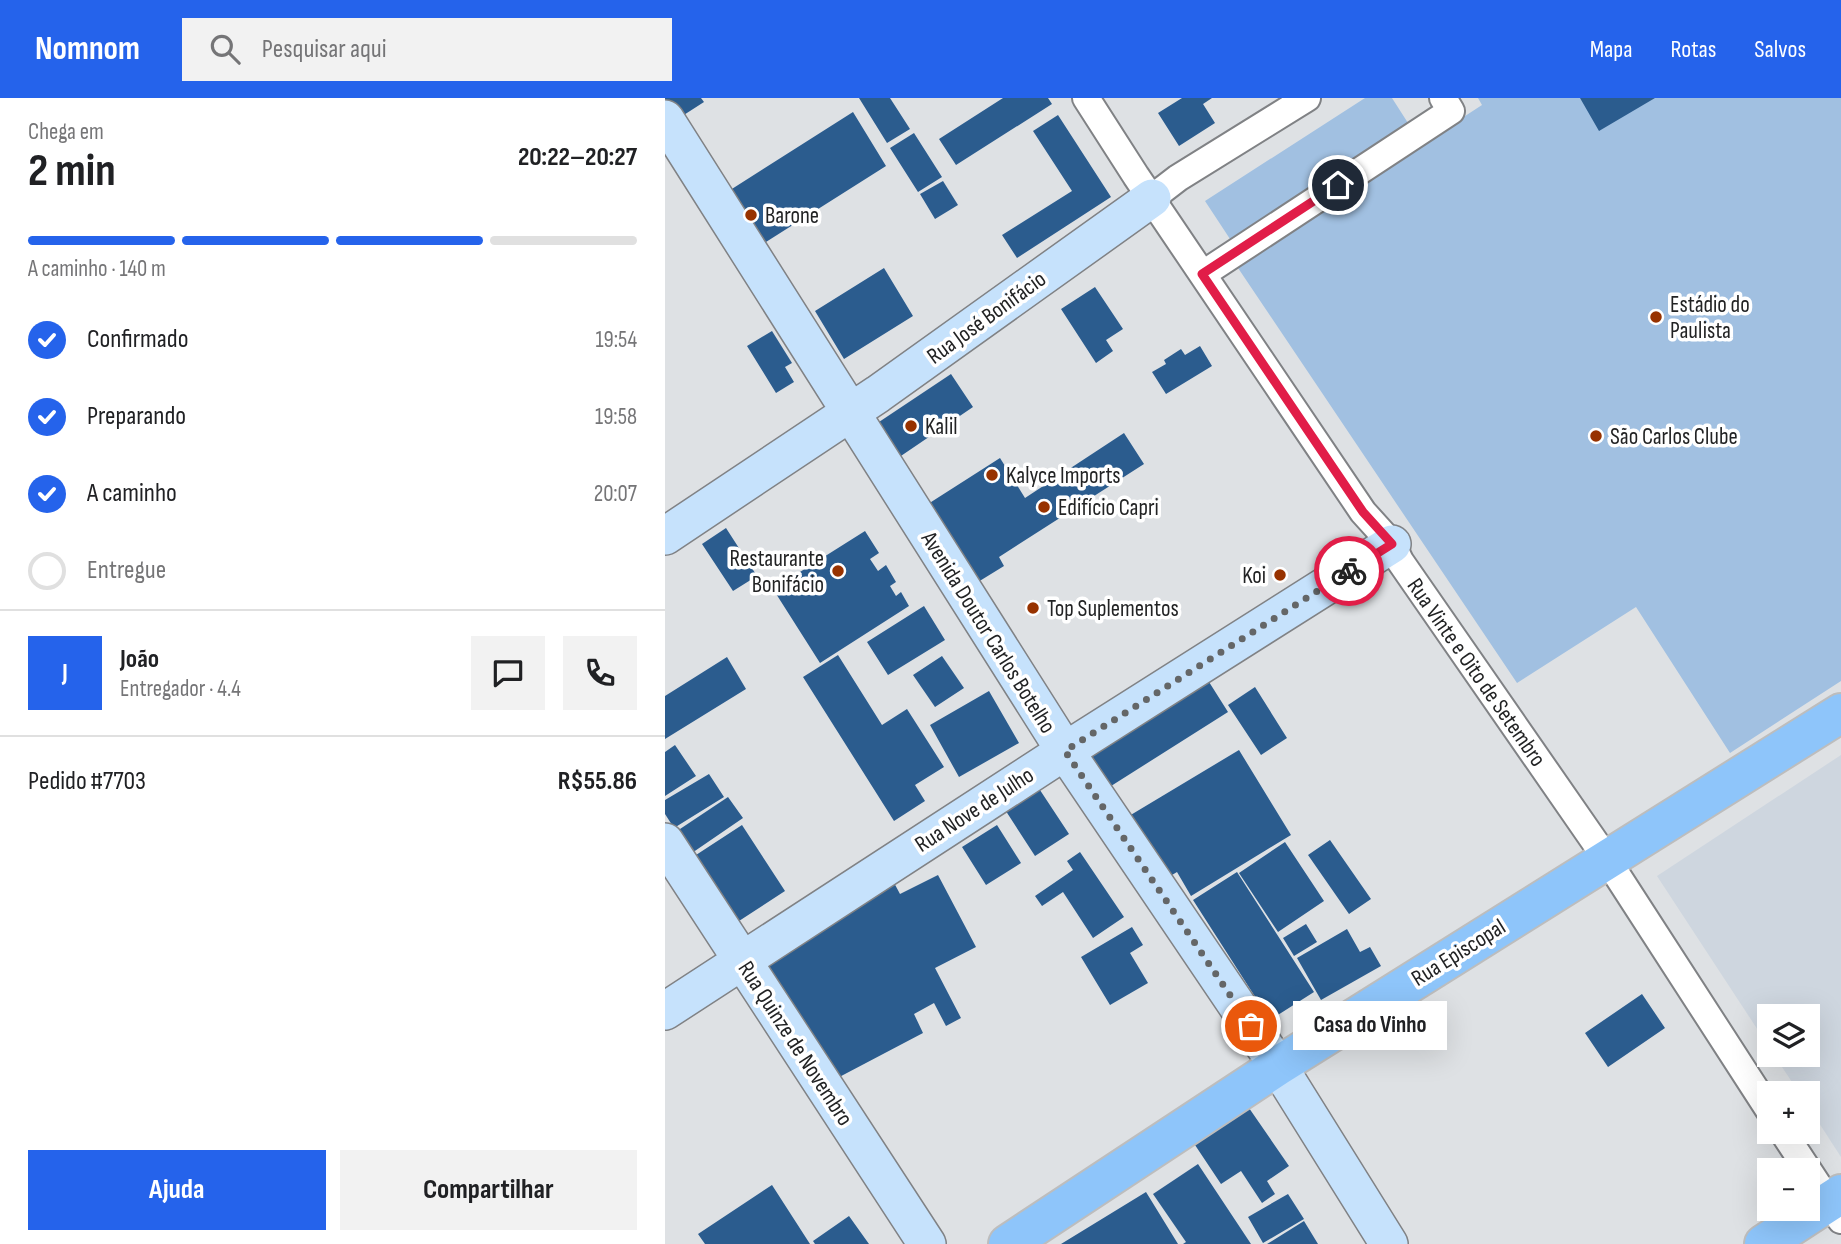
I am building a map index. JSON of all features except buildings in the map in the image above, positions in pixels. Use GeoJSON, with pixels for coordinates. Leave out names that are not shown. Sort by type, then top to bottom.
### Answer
{"type":"FeatureCollection","features":[{"type":"Feature","properties":{"kind":"main road","name":"Avenida Doutor Carlos Botelho"},"geometry":{"type":"LineString","coordinates":[[665,119],[1065,751],[1278,1066],[1389,1244]]}},
{"type":"Feature","properties":{"kind":"main road","name":"Rua José Bonifácio"},"geometry":{"type":"LineString","coordinates":[[665,536],[849,413],[1152,198]]}},
{"type":"Feature","properties":{"kind":"main road","name":"Rua Nove de Julho"},"geometry":{"type":"LineString","coordinates":[[665,1011],[1065,751],[1392,544]]}},
{"type":"Feature","properties":{"kind":"main road","name":"Rua Episcopal"},"geometry":{"type":"LineString","coordinates":[[1009,1244],[1278,1066],[1841,713]]}},
{"type":"Feature","properties":{"kind":"main road","name":"Rua Quinze de Novembro"},"geometry":{"type":"LineString","coordinates":[[665,842],[927,1244]]}},
{"type":"Feature","properties":{"kind":"main road"},"geometry":{"type":"LineString","coordinates":[[1765,1244],[1837,1206]]}},
{"type":"Feature","properties":{"kind":"street","name":"Rua Vinte e Oito de Setembro"},"geometry":{"type":"LineString","coordinates":[[1086,98],[1363,512],[1392,544],[1399,561],[1606,859],[1757,1092]]}},
{"type":"Feature","properties":{"kind":"street","name":"Rua José Bonifácio"},"geometry":{"type":"LineString","coordinates":[[1152,198],[1178,178],[1307,98]]}},
{"type":"Feature","properties":{"kind":"street"},"geometry":{"type":"LineString","coordinates":[[1202,274],[1451,111],[1443,98]]}},
{"type":"Feature","properties":{"kind":"street"},"geometry":{"type":"LineString","coordinates":[[1792,1144],[1837,1206]]}},
{"type":"Feature","properties":{"kind":"shaded area"},"geometry":{"type":"Polygon","coordinates":[[[1365,98],[1392,98],[1408,123],[1230,239],[1205,201],[1365,98]]]}},
{"type":"Feature","properties":{"kind":"shaded area","name":"São Carlos Clube"},"geometry":{"type":"Polygon","coordinates":[[[1478,98],[1841,98],[1841,681],[1730,753],[1636,607],[1517,683],[1236,265],[1482,105],[1478,98]]]}},
{"type":"Feature","properties":{"kind":"shaded area"},"geometry":{"type":"Polygon","coordinates":[[[1841,755],[1841,1157],[1820,1125],[1820,1081],[1791,1081],[1782,1067],[1820,1067],[1820,1004],[1757,1004],[1757,1029],[1657,876],[1841,755]]]}},
{"type":"Feature","properties":{"kind":"way so far"},"geometry":{"type":"LineString","coordinates":[[1251,1026],[1065,751],[1349,571]]}},
{"type":"Feature","properties":{"kind":"place","name":"Barone"},"geometry":{"type":"Point","coordinates":[751,215]}},
{"type":"Feature","properties":{"kind":"place","name":"Estádio do Paulista"},"geometry":{"type":"Point","coordinates":[1656,317]}},
{"type":"Feature","properties":{"kind":"place","name":"Kalil"},"geometry":{"type":"Point","coordinates":[911,426]}},
{"type":"Feature","properties":{"kind":"place","name":"São Carlos Clube"},"geometry":{"type":"Point","coordinates":[1596,436]}},
{"type":"Feature","properties":{"kind":"place","name":"Kalyce Imports"},"geometry":{"type":"Point","coordinates":[992,475]}},
{"type":"Feature","properties":{"kind":"place","name":"Edifício Capri"},"geometry":{"type":"Point","coordinates":[1044,507]}},
{"type":"Feature","properties":{"kind":"place","name":"Restaurante Bonifácio"},"geometry":{"type":"Point","coordinates":[838,571]}},
{"type":"Feature","properties":{"kind":"place","name":"Koi"},"geometry":{"type":"Point","coordinates":[1280,575]}},
{"type":"Feature","properties":{"kind":"place","name":"Top Suplementos"},"geometry":{"type":"Point","coordinates":[1033,608]}},
{"type":"Feature","properties":{"kind":"place","name":"Casa do Vinho"},"geometry":{"type":"Point","coordinates":[1251,1026]}},
{"type":"Feature","properties":{"kind":"route"},"geometry":{"type":"LineString","coordinates":[[1338,185],[1202,274],[1363,512],[1392,544],[1349,571]]}}]}
